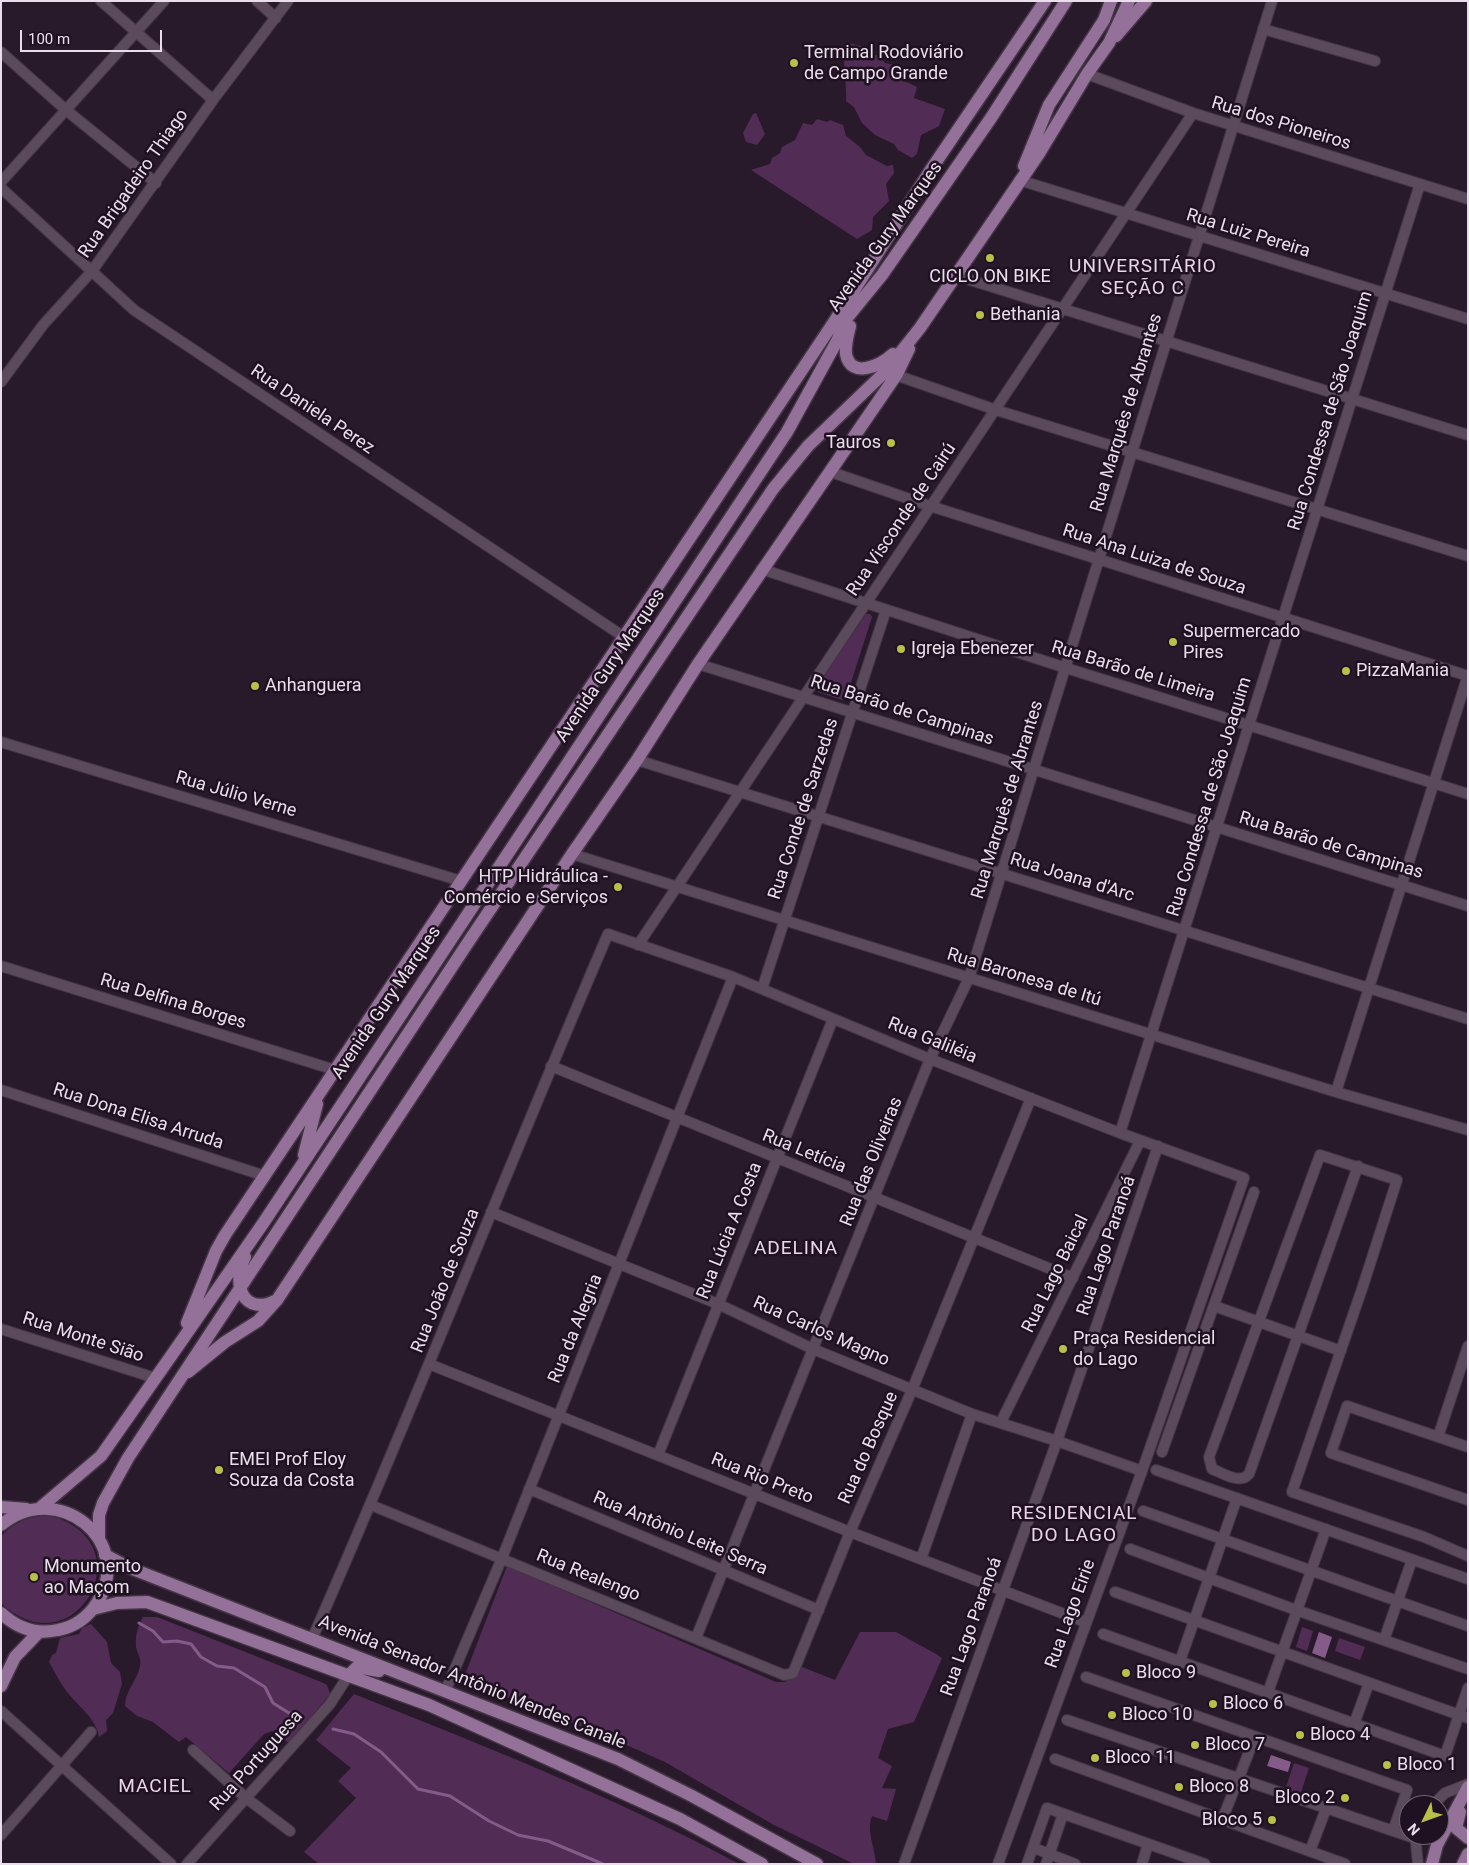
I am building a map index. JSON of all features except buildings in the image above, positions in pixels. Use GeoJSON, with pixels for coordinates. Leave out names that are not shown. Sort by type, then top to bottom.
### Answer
{"type":"FeatureCollection","features":[{"type":"Feature","properties":{"kind":"main road","name":"Avenida Gury Marques"},"geometry":{"type":"LineString","coordinates":[[178,1346],[216,1251],[832,325],[932,168],[1045,1]]}},
{"type":"Feature","properties":{"kind":"main road","name":"Avenida Gury Marques"},"geometry":{"type":"LineString","coordinates":[[41,1507],[101,1456],[264,1222],[787,432],[837,341],[847,318],[882,275],[991,118],[1066,1]]}},
{"type":"Feature","properties":{"kind":"main road"},"geometry":{"type":"LineString","coordinates":[[1019,180],[1048,105],[1104,20],[1111,1]]}},
{"type":"Feature","properties":{"kind":"main road","name":"Avenida Gury Marques"},"geometry":{"type":"LineString","coordinates":[[1109,43],[1129,1]]}},
{"type":"Feature","properties":{"kind":"main road","name":"Avenida Gury Marques"},"geometry":{"type":"LineString","coordinates":[[179,1380],[225,1342],[258,1321],[278,1300],[572,854],[637,760],[761,569],[831,472],[891,373],[954,275],[1040,152],[1087,74],[1109,43],[1146,1]]}},
{"type":"Feature","properties":{"kind":"main road"},"geometry":{"type":"LineString","coordinates":[[882,275],[894,229]]}},
{"type":"Feature","properties":{"kind":"main road"},"geometry":{"type":"LineString","coordinates":[[858,303],[846,344],[847,355],[851,364],[866,370],[887,360],[920,328]]}},
{"type":"Feature","properties":{"kind":"main road"},"geometry":{"type":"LineString","coordinates":[[832,325],[847,318]]}},
{"type":"Feature","properties":{"kind":"main road","name":"Avenida Gury Marques"},"geometry":{"type":"LineString","coordinates":[[99,1539],[99,1514],[106,1497],[128,1458],[471,938],[773,489],[808,446],[891,373]]}},
{"type":"Feature","properties":{"kind":"main road"},"geometry":{"type":"LineString","coordinates":[[302,1163],[319,1094]]}},
{"type":"Feature","properties":{"kind":"main road"},"geometry":{"type":"LineString","coordinates":[[264,1222],[239,1270],[239,1289],[245,1298],[258,1304],[264,1305],[278,1300]]}},
{"type":"Feature","properties":{"kind":"main road"},"geometry":{"type":"LineString","coordinates":[[1,1507],[28,1509],[41,1507],[59,1509],[75,1515],[89,1525],[99,1539],[106,1555],[106,1584],[93,1609],[75,1625],[63,1629],[39,1632],[24,1628],[1,1613]]}},
{"type":"Feature","properties":{"kind":"main road"},"geometry":{"type":"LineString","coordinates":[[1,1525],[18,1513],[28,1509]]}},
{"type":"Feature","properties":{"kind":"main road","name":"Avenida Senador Antônio Mendes Canale"},"geometry":{"type":"LineString","coordinates":[[106,1555],[130,1568],[618,1759],[692,1796],[817,1864]]}},
{"type":"Feature","properties":{"kind":"main road","name":"Avenida Senador Antônio Mendes Canale"},"geometry":{"type":"LineString","coordinates":[[93,1609],[117,1603],[147,1602],[429,1704],[680,1818],[762,1864]]}},
{"type":"Feature","properties":{"kind":"main road"},"geometry":{"type":"LineString","coordinates":[[1,1686],[15,1657],[39,1632]]}},
{"type":"Feature","properties":{"kind":"main road"},"geometry":{"type":"LineString","coordinates":[[348,1676],[357,1668],[396,1673]]}},
{"type":"Feature","properties":{"kind":"main road"},"geometry":{"type":"LineString","coordinates":[[429,1704],[438,1704],[445,1692]]}},
{"type":"Feature","properties":{"kind":"main road"},"geometry":{"type":"LineString","coordinates":[[1432,1864],[1437,1845],[1468,1786]]}},
{"type":"Feature","properties":{"kind":"main road"},"geometry":{"type":"LineString","coordinates":[[1468,1794],[1457,1820],[1456,1828],[1468,1838]]}},
{"type":"Feature","properties":{"kind":"main road"},"geometry":{"type":"LineString","coordinates":[[1463,1864],[1468,1854]]}},
{"type":"Feature","properties":{"kind":"street"},"geometry":{"type":"LineString","coordinates":[[101,1],[213,100]]}},
{"type":"Feature","properties":{"kind":"street"},"geometry":{"type":"LineString","coordinates":[[1,182],[164,1]]}},
{"type":"Feature","properties":{"kind":"street"},"geometry":{"type":"LineString","coordinates":[[257,1],[276,18]]}},
{"type":"Feature","properties":{"kind":"street","name":"Rua Brigadeiro Thiago"},"geometry":{"type":"LineString","coordinates":[[1,382],[43,325],[92,271],[213,100],[288,1]]}},
{"type":"Feature","properties":{"kind":"street","name":"Rua Marquês de Abrantes"},"geometry":{"type":"LineString","coordinates":[[930,1059],[969,978],[1272,1]]}},
{"type":"Feature","properties":{"kind":"street"},"geometry":{"type":"LineString","coordinates":[[1263,29],[1375,61]]}},
{"type":"Feature","properties":{"kind":"street"},"geometry":{"type":"LineString","coordinates":[[1,52],[66,110],[156,183]]}},
{"type":"Feature","properties":{"kind":"street","name":"Rua dos Pioneiros"},"geometry":{"type":"LineString","coordinates":[[1087,74],[1233,126],[1468,199]]}},
{"type":"Feature","properties":{"kind":"street","name":"Rua Visconde de Cairú"},"geometry":{"type":"LineString","coordinates":[[638,945],[1194,113]]}},
{"type":"Feature","properties":{"kind":"street","name":"Rua Luiz Pereira"},"geometry":{"type":"LineString","coordinates":[[1019,180],[1468,319]]}},
{"type":"Feature","properties":{"kind":"street","name":"Rua Condessa de São Joaquim"},"geometry":{"type":"LineString","coordinates":[[1120,1134],[1420,184]]}},
{"type":"Feature","properties":{"kind":"street","name":"Rua Daniela Perez"},"geometry":{"type":"LineString","coordinates":[[1,188],[134,310],[624,637]]}},
{"type":"Feature","properties":{"kind":"street"},"geometry":{"type":"LineString","coordinates":[[954,275],[1468,435]]}},
{"type":"Feature","properties":{"kind":"street"},"geometry":{"type":"LineString","coordinates":[[866,370],[891,373],[996,410],[1468,556]]}},
{"type":"Feature","properties":{"kind":"street","name":"Rua Ana Luiza de Souza"},"geometry":{"type":"LineString","coordinates":[[831,472],[930,506],[1468,675]]}},
{"type":"Feature","properties":{"kind":"street","name":"Rua Barão de Limeira"},"geometry":{"type":"LineString","coordinates":[[761,569],[1066,668],[1468,794]]}},
{"type":"Feature","properties":{"kind":"street","name":"Rua Conde de Sarzedas"},"geometry":{"type":"LineString","coordinates":[[762,989],[886,610]]}},
{"type":"Feature","properties":{"kind":"street","name":"Rua Barão de Campinas"},"geometry":{"type":"LineString","coordinates":[[698,664],[1468,906]]}},
{"type":"Feature","properties":{"kind":"street"},"geometry":{"type":"LineString","coordinates":[[1336,1092],[1370,988],[1432,783],[1468,675]]}},
{"type":"Feature","properties":{"kind":"street","name":"Rua Júlio Verne"},"geometry":{"type":"LineString","coordinates":[[1,742],[461,881]]}},
{"type":"Feature","properties":{"kind":"street","name":"Rua Joana d'Arc"},"geometry":{"type":"LineString","coordinates":[[637,760],[1468,1019]]}},
{"type":"Feature","properties":{"kind":"street","name":"Rua Baronesa de Itú"},"geometry":{"type":"LineString","coordinates":[[572,854],[1336,1092],[1468,1130]]}},
{"type":"Feature","properties":{"kind":"street","name":"Rua Galiléia"},"geometry":{"type":"LineString","coordinates":[[608,934],[733,977],[930,1059],[1120,1134],[1244,1178]]}},
{"type":"Feature","properties":{"kind":"street","name":"Rua João de Souza"},"geometry":{"type":"LineString","coordinates":[[312,1639],[371,1505],[551,1066],[608,934]]}},
{"type":"Feature","properties":{"kind":"street","name":"Rua Delfina Borges"},"geometry":{"type":"LineString","coordinates":[[1,966],[335,1070]]}},
{"type":"Feature","properties":{"kind":"street","name":"Rua da Alegria"},"geometry":{"type":"LineString","coordinates":[[445,1692],[502,1558],[733,977]]}},
{"type":"Feature","properties":{"kind":"street","name":"Rua Lúcia A Costa"},"geometry":{"type":"LineString","coordinates":[[658,1455],[833,1018]]}},
{"type":"Feature","properties":{"kind":"street","name":"Rua das Oliveiras"},"geometry":{"type":"LineString","coordinates":[[696,1638],[930,1059]]}},
{"type":"Feature","properties":{"kind":"street","name":"Rua Letícia"},"geometry":{"type":"LineString","coordinates":[[551,1066],[1072,1278]]}},
{"type":"Feature","properties":{"kind":"street","name":"Rua Dona Elisa Arruda"},"geometry":{"type":"LineString","coordinates":[[1,1090],[265,1176]]}},
{"type":"Feature","properties":{"kind":"street","name":"Rua do Bosque"},"geometry":{"type":"LineString","coordinates":[[793,1673],[850,1532],[912,1390],[1030,1098]]}},
{"type":"Feature","properties":{"kind":"street","name":"Rua Lago Baical"},"geometry":{"type":"LineString","coordinates":[[1001,1422],[1140,1141]]}},
{"type":"Feature","properties":{"kind":"street","name":"Rua Lago Paranoá"},"geometry":{"type":"LineString","coordinates":[[904,1864],[1057,1440],[1158,1146]]}},
{"type":"Feature","properties":{"kind":"street"},"geometry":{"type":"LineString","coordinates":[[1358,1166],[1250,1474],[1246,1478],[1238,1479],[1212,1469],[1209,1457],[1320,1155],[1358,1166],[1397,1180],[1341,1352],[1292,1492],[1424,1537],[1468,1556]]}},
{"type":"Feature","properties":{"kind":"street","name":"Rua Lago Eirie"},"geometry":{"type":"LineString","coordinates":[[998,1864],[1085,1622],[1142,1471],[1244,1178]]}},
{"type":"Feature","properties":{"kind":"street"},"geometry":{"type":"LineString","coordinates":[[1162,1452],[1254,1192]]}},
{"type":"Feature","properties":{"kind":"street","name":"Rua Carlos Magno"},"geometry":{"type":"LineString","coordinates":[[492,1212],[718,1304],[813,1350],[972,1414],[1057,1440],[1142,1471]]}},
{"type":"Feature","properties":{"kind":"street"},"geometry":{"type":"LineString","coordinates":[[1214,1306],[1341,1352]]}},
{"type":"Feature","properties":{"kind":"street","name":"Rua Monte Sião"},"geometry":{"type":"LineString","coordinates":[[1,1329],[154,1378]]}},
{"type":"Feature","properties":{"kind":"street"},"geometry":{"type":"LineString","coordinates":[[1438,1437],[1468,1346]]}},
{"type":"Feature","properties":{"kind":"street","name":"Rua Rio Preto"},"geometry":{"type":"LineString","coordinates":[[429,1364],[850,1532],[1085,1622]]}},
{"type":"Feature","properties":{"kind":"street"},"geometry":{"type":"LineString","coordinates":[[1468,1447],[1347,1406],[1331,1453],[1468,1500]]}},
{"type":"Feature","properties":{"kind":"street"},"geometry":{"type":"LineString","coordinates":[[922,1559],[972,1414]]}},
{"type":"Feature","properties":{"kind":"street"},"geometry":{"type":"LineString","coordinates":[[1156,1470],[1468,1579]]}},
{"type":"Feature","properties":{"kind":"street","name":"Rua Antônio Leite Serra"},"geometry":{"type":"LineString","coordinates":[[529,1489],[819,1610]]}},
{"type":"Feature","properties":{"kind":"street"},"geometry":{"type":"LineString","coordinates":[[1180,1661],[1237,1498]]}},
{"type":"Feature","properties":{"kind":"street","name":"Rua Realengo"},"geometry":{"type":"LineString","coordinates":[[371,1505],[784,1675],[793,1673]]}},
{"type":"Feature","properties":{"kind":"street"},"geometry":{"type":"LineString","coordinates":[[1143,1511],[1468,1626]]}},
{"type":"Feature","properties":{"kind":"street"},"geometry":{"type":"LineString","coordinates":[[1268,1692],[1326,1529]]}},
{"type":"Feature","properties":{"kind":"street"},"geometry":{"type":"LineString","coordinates":[[1130,1549],[1296,1610],[1468,1669]]}},
{"type":"Feature","properties":{"kind":"street"},"geometry":{"type":"LineString","coordinates":[[1384,1640],[1412,1560]]}},
{"type":"Feature","properties":{"kind":"street"},"geometry":{"type":"LineString","coordinates":[[1115,1592],[1461,1717],[1468,1724]]}},
{"type":"Feature","properties":{"kind":"street"},"geometry":{"type":"LineString","coordinates":[[1103,1634],[1445,1756],[1461,1717],[1468,1688]]}},
{"type":"Feature","properties":{"kind":"street","name":"Rua Portuguesa"},"geometry":{"type":"LineString","coordinates":[[187,1864],[330,1704],[348,1676]]}},
{"type":"Feature","properties":{"kind":"street"},"geometry":{"type":"LineString","coordinates":[[1086,1677],[1407,1790],[1393,1831]]}},
{"type":"Feature","properties":{"kind":"street"},"geometry":{"type":"LineString","coordinates":[[1354,1724],[1369,1683]]}},
{"type":"Feature","properties":{"kind":"street"},"geometry":{"type":"LineString","coordinates":[[1,1711],[171,1864]]}},
{"type":"Feature","properties":{"kind":"street"},"geometry":{"type":"LineString","coordinates":[[1067,1720],[1399,1833]]}},
{"type":"Feature","properties":{"kind":"street"},"geometry":{"type":"LineString","coordinates":[[1,1835],[91,1732]]}},
{"type":"Feature","properties":{"kind":"street"},"geometry":{"type":"LineString","coordinates":[[1222,1820],[1254,1737]]}},
{"type":"Feature","properties":{"kind":"street"},"geometry":{"type":"LineString","coordinates":[[193,1750],[246,1798],[290,1831]]}},
{"type":"Feature","properties":{"kind":"street"},"geometry":{"type":"LineString","coordinates":[[1055,1759],[1345,1864]]}},
{"type":"Feature","properties":{"kind":"street"},"geometry":{"type":"LineString","coordinates":[[1443,1795],[1468,1786]]}},
{"type":"Feature","properties":{"kind":"street"},"geometry":{"type":"LineString","coordinates":[[1027,1864],[1047,1808],[1205,1864]]}},
{"type":"Feature","properties":{"kind":"street"},"geometry":{"type":"LineString","coordinates":[[1310,1851],[1326,1809]]}},
{"type":"Feature","properties":{"kind":"street"},"geometry":{"type":"LineString","coordinates":[[1047,1859],[1063,1814]]}},
{"type":"Feature","properties":{"kind":"street"},"geometry":{"type":"LineString","coordinates":[[1142,1864],[1148,1844]]}},
{"type":"Feature","properties":{"kind":"street"},"geometry":{"type":"LineString","coordinates":[[1416,1845],[1418,1864]]}},
{"type":"Feature","properties":{"kind":"street"},"geometry":{"type":"LineString","coordinates":[[1034,1848],[1047,1859],[1075,1864]]}},
{"type":"Feature","properties":{"kind":"shaded area"},"geometry":{"type":"Polygon","coordinates":[[[849,43],[865,47],[870,53],[879,56],[885,63],[894,65],[898,71],[898,78],[917,87],[914,98],[945,109],[939,126],[921,135],[917,154],[912,158],[898,150],[894,144],[875,135],[862,123],[854,107],[846,101],[844,64],[849,43]]]}},
{"type":"Feature","properties":{"kind":"shaded area"},"geometry":{"type":"Polygon","coordinates":[[[756,113],[765,134],[757,145],[746,142],[743,133],[753,114],[756,113]]]}},
{"type":"Feature","properties":{"kind":"shaded area"},"geometry":{"type":"Polygon","coordinates":[[[817,119],[827,122],[830,120],[843,125],[846,136],[860,147],[866,155],[887,166],[893,165],[894,173],[886,184],[889,201],[873,217],[872,230],[857,239],[751,170],[770,164],[772,158],[780,153],[782,147],[795,140],[803,123],[812,125],[817,119]]]}},
{"type":"Feature","properties":{"kind":"shaded area"},"geometry":{"type":"Polygon","coordinates":[[[866,614],[870,614],[872,617],[846,698],[842,700],[818,692],[816,688],[866,614]]]}},
{"type":"Feature","properties":{"kind":"shaded area"},"geometry":{"type":"Polygon","coordinates":[[[47,1515],[77,1529],[93,1549],[97,1572],[90,1594],[75,1612],[54,1622],[29,1620],[1,1603],[1,1536],[11,1527],[22,1521],[47,1515]]]}},
{"type":"Feature","properties":{"kind":"shaded area"},"geometry":{"type":"Polygon","coordinates":[[[507,1566],[776,1682],[785,1682],[802,1667],[835,1680],[860,1632],[896,1632],[942,1658],[914,1722],[888,1729],[878,1758],[892,1766],[882,1788],[896,1789],[887,1821],[872,1816],[870,1821],[870,1833],[876,1864],[854,1864],[774,1825],[665,1762],[606,1736],[463,1680],[507,1566]]]}},
{"type":"Feature","properties":{"kind":"shaded area"},"geometry":{"type":"Polygon","coordinates":[[[143,1617],[157,1617],[321,1682],[327,1685],[330,1694],[289,1743],[272,1731],[264,1734],[229,1773],[186,1737],[179,1742],[153,1722],[137,1716],[125,1706],[127,1696],[140,1666],[136,1639],[138,1627],[143,1617]]]}},
{"type":"Feature","properties":{"kind":"shaded area"},"geometry":{"type":"Polygon","coordinates":[[[91,1624],[107,1642],[111,1663],[120,1672],[122,1684],[113,1713],[106,1720],[107,1731],[99,1737],[90,1718],[67,1692],[49,1662],[52,1655],[56,1653],[60,1638],[79,1634],[82,1628],[91,1624]]]}},
{"type":"Feature","properties":{"kind":"shaded area"},"geometry":{"type":"Polygon","coordinates":[[[1302,1627],[1313,1631],[1307,1651],[1296,1647],[1302,1627]]]}},
{"type":"Feature","properties":{"kind":"shaded area"},"geometry":{"type":"Polygon","coordinates":[[[1319,1632],[1332,1637],[1325,1658],[1312,1653],[1319,1632]]]}},
{"type":"Feature","properties":{"kind":"shaded area"},"geometry":{"type":"Polygon","coordinates":[[[1339,1638],[1365,1647],[1360,1660],[1335,1651],[1339,1638]]]}},
{"type":"Feature","properties":{"kind":"shaded area"},"geometry":{"type":"Polygon","coordinates":[[[354,1694],[597,1794],[739,1864],[319,1864],[304,1852],[356,1798],[338,1781],[351,1768],[316,1740],[354,1694]]]}},
{"type":"Feature","properties":{"kind":"shaded area"},"geometry":{"type":"Polygon","coordinates":[[[1271,1755],[1291,1762],[1288,1772],[1267,1766],[1271,1755]]]}},
{"type":"Feature","properties":{"kind":"shaded area"},"geometry":{"type":"Polygon","coordinates":[[[1294,1763],[1309,1768],[1300,1795],[1285,1790],[1294,1763]]]}},
{"type":"Feature","properties":{"kind":"waterway"},"geometry":{"type":"LineString","coordinates":[[139,1623],[153,1631],[163,1642],[177,1641],[191,1644],[201,1657],[217,1666],[234,1668],[265,1687],[273,1703],[289,1713],[298,1713]]}},
{"type":"Feature","properties":{"kind":"waterway"},"geometry":{"type":"LineString","coordinates":[[333,1729],[354,1734],[381,1752],[418,1789],[450,1796],[489,1821],[518,1835],[548,1841],[603,1864]]}},
{"type":"Feature","properties":{"kind":"place","name":"Terminal Rodoviário de Campo Grande"},"geometry":{"type":"Point","coordinates":[794,63]}},
{"type":"Feature","properties":{"kind":"place","name":"CICLO ON BIKE"},"geometry":{"type":"Point","coordinates":[990,258]}},
{"type":"Feature","properties":{"kind":"place","name":"Bethania"},"geometry":{"type":"Point","coordinates":[980,315]}},
{"type":"Feature","properties":{"kind":"place","name":"Tauros"},"geometry":{"type":"Point","coordinates":[891,443]}},
{"type":"Feature","properties":{"kind":"place","name":"Supermercado Pires"},"geometry":{"type":"Point","coordinates":[1173,642]}},
{"type":"Feature","properties":{"kind":"place","name":"Igreja Ebenezer"},"geometry":{"type":"Point","coordinates":[901,649]}},
{"type":"Feature","properties":{"kind":"place","name":"PizzaMania"},"geometry":{"type":"Point","coordinates":[1346,671]}},
{"type":"Feature","properties":{"kind":"place","name":"Anhanguera"},"geometry":{"type":"Point","coordinates":[255,686]}},
{"type":"Feature","properties":{"kind":"place","name":"HTP Hidráulica - Comércio e Serviços"},"geometry":{"type":"Point","coordinates":[618,887]}},
{"type":"Feature","properties":{"kind":"place","name":"Praça Residencial do Lago"},"geometry":{"type":"Point","coordinates":[1063,1349]}},
{"type":"Feature","properties":{"kind":"place","name":"EMEI Prof Eloy Souza da Costa"},"geometry":{"type":"Point","coordinates":[219,1470]}},
{"type":"Feature","properties":{"kind":"place","name":"Monumento ao Maçom"},"geometry":{"type":"Point","coordinates":[34,1577]}},
{"type":"Feature","properties":{"kind":"place","name":"Bloco 9"},"geometry":{"type":"Point","coordinates":[1126,1673]}},
{"type":"Feature","properties":{"kind":"place","name":"Bloco 6"},"geometry":{"type":"Point","coordinates":[1213,1704]}},
{"type":"Feature","properties":{"kind":"place","name":"Bloco 10"},"geometry":{"type":"Point","coordinates":[1112,1715]}},
{"type":"Feature","properties":{"kind":"place","name":"Bloco 4"},"geometry":{"type":"Point","coordinates":[1300,1735]}},
{"type":"Feature","properties":{"kind":"place","name":"Bloco 7"},"geometry":{"type":"Point","coordinates":[1195,1745]}},
{"type":"Feature","properties":{"kind":"place","name":"Bloco 11"},"geometry":{"type":"Point","coordinates":[1095,1758]}},
{"type":"Feature","properties":{"kind":"place","name":"Bloco 1"},"geometry":{"type":"Point","coordinates":[1387,1765]}},
{"type":"Feature","properties":{"kind":"place","name":"Bloco 8"},"geometry":{"type":"Point","coordinates":[1179,1787]}},
{"type":"Feature","properties":{"kind":"place","name":"Bloco 2"},"geometry":{"type":"Point","coordinates":[1345,1798]}},
{"type":"Feature","properties":{"kind":"place","name":"Bloco 5"},"geometry":{"type":"Point","coordinates":[1272,1820]}},
{"type":"Feature","properties":{"kind":"district","name":"UNIVERSITÁRIO SEÇÃO C"},"geometry":{"type":"Point","coordinates":[1143,278]}},
{"type":"Feature","properties":{"kind":"district","name":"ADELINA"},"geometry":{"type":"Point","coordinates":[796,1249]}},
{"type":"Feature","properties":{"kind":"district","name":"RESIDENCIAL DO LAGO"},"geometry":{"type":"Point","coordinates":[1074,1525]}},
{"type":"Feature","properties":{"kind":"district","name":"MACIEL"},"geometry":{"type":"Point","coordinates":[155,1787]}}]}
